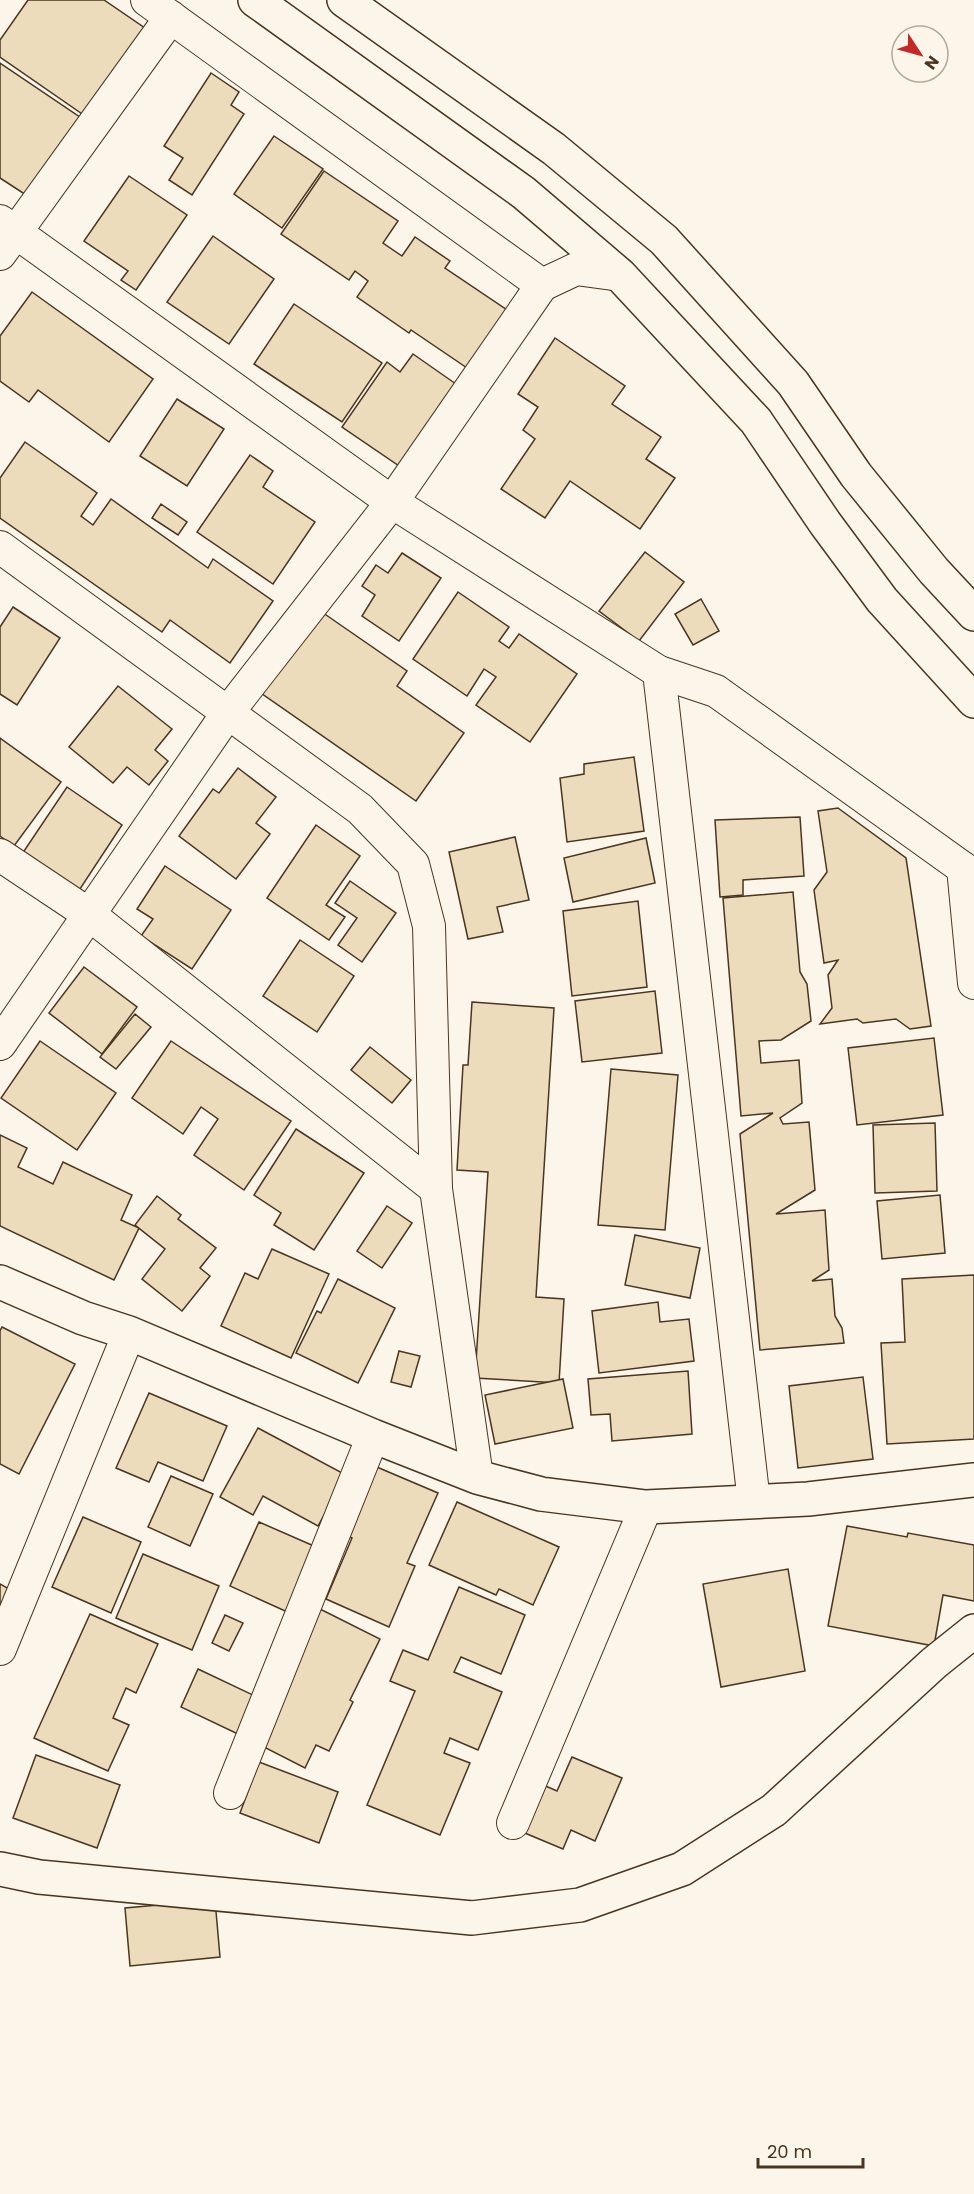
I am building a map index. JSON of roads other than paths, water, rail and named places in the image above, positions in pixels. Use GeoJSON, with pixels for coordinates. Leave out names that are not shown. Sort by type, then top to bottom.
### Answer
{"type":"FeatureCollection","features":[{"type":"Feature","properties":{"kind":"main road"},"geometry":{"type":"LineString","coordinates":[[255,0],[524,193],[620,275],[756,421],[825,523],[882,600],[974,701]]}},
{"type":"Feature","properties":{"kind":"main road"},"geometry":{"type":"LineString","coordinates":[[344,0],[554,149],[664,240],[793,383],[856,475],[934,571],[974,614]]}},
{"type":"Feature","properties":{"kind":"main road"},"geometry":{"type":"LineString","coordinates":[[0,1282],[83,1318],[129,1333],[373,1436],[477,1477],[541,1494],[646,1507],[808,1499],[967,1483]]}},
{"type":"Feature","properties":{"kind":"main road"},"geometry":{"type":"LineString","coordinates":[[0,1869],[39,1877],[472,1918],[580,1905],[682,1869],[774,1810],[934,1663],[974,1631]]}},
{"type":"Feature","properties":{"kind":"street"},"geometry":{"type":"LineString","coordinates":[[542,285],[159,9],[5,236],[392,502],[659,672],[716,691],[969,872],[974,983]]}},
{"type":"Feature","properties":{"kind":"street"},"geometry":{"type":"LineString","coordinates":[[0,1044],[229,711],[392,502],[542,285],[576,269],[620,275]]}},
{"type":"Feature","properties":{"kind":"street"},"geometry":{"type":"LineString","coordinates":[[0,547],[360,808],[413,864],[429,926],[436,1190],[477,1477]]}},
{"type":"Feature","properties":{"kind":"street"},"geometry":{"type":"LineString","coordinates":[[659,672],[754,1502]]}},
{"type":"Feature","properties":{"kind":"street"},"geometry":{"type":"LineString","coordinates":[[0,855],[90,915],[436,1190]]}},
{"type":"Feature","properties":{"kind":"street"},"geometry":{"type":"LineString","coordinates":[[0,1649],[129,1333]]}},
{"type":"Feature","properties":{"kind":"street"},"geometry":{"type":"LineString","coordinates":[[230,1793],[373,1436]]}},
{"type":"Feature","properties":{"kind":"street"},"geometry":{"type":"LineString","coordinates":[[513,1823],[646,1507]]}}]}
